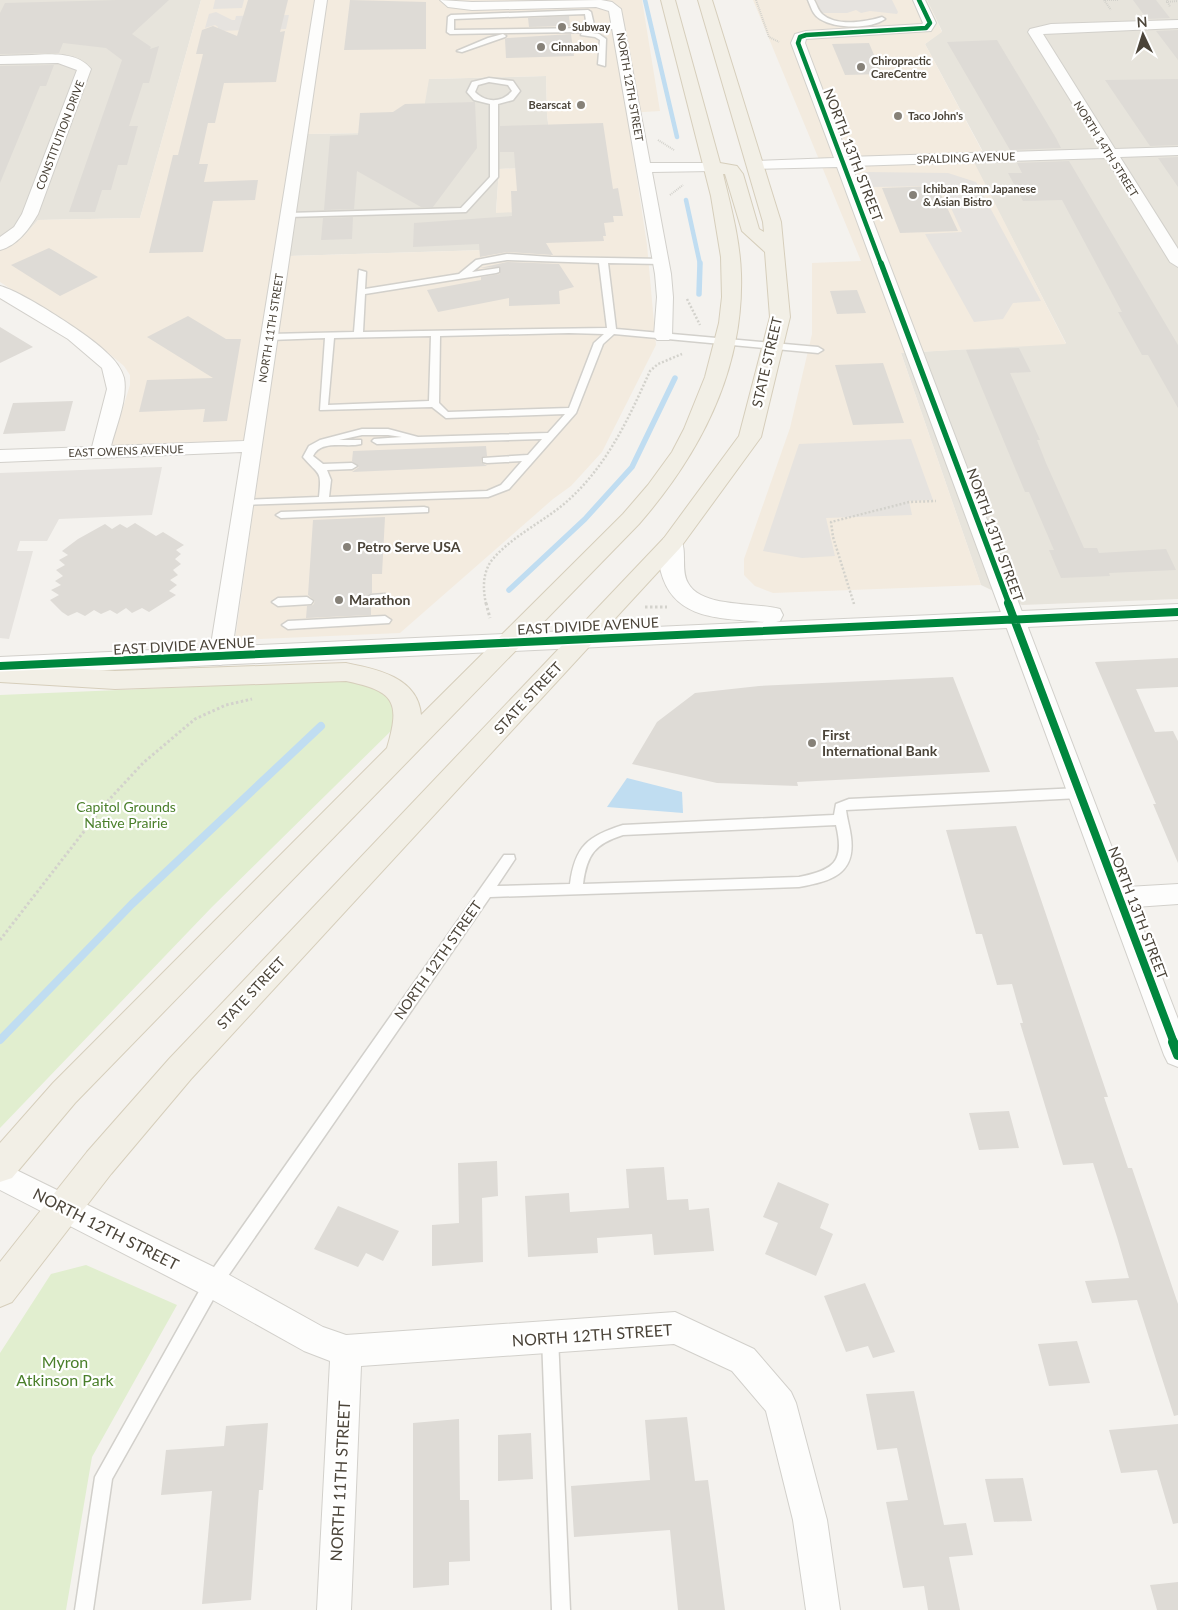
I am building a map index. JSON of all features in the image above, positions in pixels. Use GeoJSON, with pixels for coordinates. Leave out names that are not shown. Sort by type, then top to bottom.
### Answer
{"type":"FeatureCollection","features":[{"type":"Feature","properties":{"kind":"main road"},"geometry":{"type":"LineString","coordinates":[[0,1167],[64,1094],[128,1026],[507,643],[547,606],[631,519],[669,473],[691,438],[707,401],[724,341],[731,306],[732,273],[720,161],[694,98],[668,0]]}},
{"type":"Feature","properties":{"kind":"main road","name":"STATE STREET"},"geometry":{"type":"LineString","coordinates":[[0,1290],[62,1208],[180,1069],[672,543],[750,437],[780,316],[772,222],[717,39],[698,4]]}},
{"type":"Feature","properties":{"kind":"main road"},"geometry":{"type":"LineString","coordinates":[[694,98],[714,108]]}},
{"type":"Feature","properties":{"kind":"main road"},"geometry":{"type":"LineString","coordinates":[[720,161],[754,165]]}},
{"type":"Feature","properties":{"kind":"main road"},"geometry":{"type":"LineString","coordinates":[[720,161],[734,174],[751,231],[774,250]]}},
{"type":"Feature","properties":{"kind":"main road"},"geometry":{"type":"LineString","coordinates":[[0,673],[115,680],[346,672],[375,678],[392,687],[402,696],[408,710],[400,751]]}},
{"type":"Feature","properties":{"kind":"street","name":"NORTH 11TH STREET"},"geometry":{"type":"LineString","coordinates":[[220,657],[321,0]]}},
{"type":"Feature","properties":{"kind":"street","name":"NORTH 13TH STREET"},"geometry":{"type":"LineString","coordinates":[[919,0],[930,23],[926,28],[914,31],[814,34],[800,37],[798,43],[1178,1055]]}},
{"type":"Feature","properties":{"kind":"street","name":"NORTH 12TH STREET"},"geometry":{"type":"LineString","coordinates":[[450,7],[602,3],[615,9],[620,27],[661,261],[665,298],[663,336]]}},
{"type":"Feature","properties":{"kind":"street","name":"NORTH 14TH STREET"},"geometry":{"type":"LineString","coordinates":[[1178,24],[1051,28],[1034,32],[1178,262]]}},
{"type":"Feature","properties":{"kind":"street","name":"CONSTITUTION DRIVE"},"geometry":{"type":"LineString","coordinates":[[0,60],[66,60],[80,63],[84,69],[30,214],[20,230],[0,245]]}},
{"type":"Feature","properties":{"kind":"street","name":"SPALDING AVENUE"},"geometry":{"type":"LineString","coordinates":[[754,165],[1178,151]]}},
{"type":"Feature","properties":{"kind":"street"},"geometry":{"type":"LineString","coordinates":[[644,168],[720,161]]}},
{"type":"Feature","properties":{"kind":"street"},"geometry":{"type":"LineString","coordinates":[[0,291],[92,348],[108,364],[115,379],[116,389],[100,452]]}},
{"type":"Feature","properties":{"kind":"street","name":"EAST OWENS AVENUE"},"geometry":{"type":"LineString","coordinates":[[0,456],[253,446]]}},
{"type":"Feature","properties":{"kind":"street"},"geometry":{"type":"LineString","coordinates":[[672,543],[671,576],[678,589],[691,600],[710,608],[784,617],[813,627]]}},
{"type":"Feature","properties":{"kind":"street","name":"EAST DIVIDE AVENUE"},"geometry":{"type":"LineString","coordinates":[[0,666],[220,657],[813,627],[1178,612]]}},
{"type":"Feature","properties":{"kind":"street"},"geometry":{"type":"LineString","coordinates":[[1119,898],[1178,894]]}},
{"type":"Feature","properties":{"kind":"street","name":"NORTH 12TH STREET"},"geometry":{"type":"LineString","coordinates":[[0,1175],[213,1283],[315,1340],[346,1351],[675,1328],[743,1360],[780,1403],[810,1520],[823,1610]]}},
{"type":"Feature","properties":{"kind":"street","name":"NORTH 11TH STREET"},"geometry":{"type":"LineString","coordinates":[[334,1610],[346,1351]]}},
{"type":"Feature","properties":{"kind":"lane"},"geometry":{"type":"LineString","coordinates":[[811,0],[817,13],[829,21],[848,23],[882,19]]}},
{"type":"Feature","properties":{"kind":"lane"},"geometry":{"type":"LineString","coordinates":[[591,27],[588,12],[450,7],[450,32],[589,30],[591,27],[620,27]]}},
{"type":"Feature","properties":{"kind":"lane"},"geometry":{"type":"LineString","coordinates":[[460,51],[497,37],[590,34],[602,39],[604,50],[600,56],[602,64]]}},
{"type":"Feature","properties":{"kind":"lane"},"geometry":{"type":"LineString","coordinates":[[489,80],[510,83],[516,91],[510,98],[494,103],[477,98],[471,92],[475,84],[489,80]]}},
{"type":"Feature","properties":{"kind":"lane"},"geometry":{"type":"LineString","coordinates":[[288,215],[463,210],[494,177],[494,103]]}},
{"type":"Feature","properties":{"kind":"lane"},"geometry":{"type":"LineString","coordinates":[[462,276],[479,262],[507,257],[551,260],[661,261]]}},
{"type":"Feature","properties":{"kind":"lane"},"geometry":{"type":"LineString","coordinates":[[514,267],[551,260]]}},
{"type":"Feature","properties":{"kind":"lane"},"geometry":{"type":"LineString","coordinates":[[603,261],[612,331]]}},
{"type":"Feature","properties":{"kind":"lane"},"geometry":{"type":"LineString","coordinates":[[360,292],[496,270]]}},
{"type":"Feature","properties":{"kind":"lane"},"geometry":{"type":"LineString","coordinates":[[358,335],[362,272]]}},
{"type":"Feature","properties":{"kind":"lane"},"geometry":{"type":"LineString","coordinates":[[270,337],[569,330],[612,331],[818,350]]}},
{"type":"Feature","properties":{"kind":"lane"},"geometry":{"type":"LineString","coordinates":[[244,503],[488,494],[505,487],[573,411],[599,343],[612,331]]}},
{"type":"Feature","properties":{"kind":"lane"},"geometry":{"type":"LineString","coordinates":[[436,333],[434,404],[446,416],[573,411]]}},
{"type":"Feature","properties":{"kind":"lane"},"geometry":{"type":"LineString","coordinates":[[330,336],[323,408],[434,404]]}},
{"type":"Feature","properties":{"kind":"lane"},"geometry":{"type":"LineString","coordinates":[[324,500],[326,480],[321,467],[308,457],[312,448],[345,433],[396,431],[418,439]]}},
{"type":"Feature","properties":{"kind":"lane"},"geometry":{"type":"LineString","coordinates":[[377,441],[552,436]]}},
{"type":"Feature","properties":{"kind":"lane"},"geometry":{"type":"LineString","coordinates":[[321,443],[358,442]]}},
{"type":"Feature","properties":{"kind":"lane"},"geometry":{"type":"LineString","coordinates":[[487,460],[532,458]]}},
{"type":"Feature","properties":{"kind":"lane"},"geometry":{"type":"LineString","coordinates":[[321,467],[352,466]]}},
{"type":"Feature","properties":{"kind":"lane"},"geometry":{"type":"LineString","coordinates":[[281,516],[424,510]]}},
{"type":"Feature","properties":{"kind":"lane"},"geometry":{"type":"LineString","coordinates":[[371,599],[385,598]]}},
{"type":"Feature","properties":{"kind":"lane"},"geometry":{"type":"LineString","coordinates":[[278,602],[307,601]]}},
{"type":"Feature","properties":{"kind":"lane"},"geometry":{"type":"LineString","coordinates":[[288,625],[385,620]]}},
{"type":"Feature","properties":{"kind":"lane"},"geometry":{"type":"LineString","coordinates":[[486,892],[799,882],[827,877],[838,869],[846,854],[840,807],[849,804],[1080,793]]}},
{"type":"Feature","properties":{"kind":"lane"},"geometry":{"type":"LineString","coordinates":[[576,889],[579,864],[590,843],[605,835],[622,830],[841,820]]}},
{"type":"Feature","properties":{"kind":"lane","name":"NORTH 12TH STREET"},"geometry":{"type":"LineString","coordinates":[[213,1283],[509,859]]}},
{"type":"Feature","properties":{"kind":"lane"},"geometry":{"type":"LineString","coordinates":[[84,1610],[104,1478],[213,1283]]}},
{"type":"Feature","properties":{"kind":"lane"},"geometry":{"type":"LineString","coordinates":[[550,1337],[561,1610]]}},
{"type":"Feature","properties":{"kind":"path"},"geometry":{"type":"LineString","coordinates":[[756,0],[769,37],[774,41],[785,43]]}},
{"type":"Feature","properties":{"kind":"path"},"geometry":{"type":"LineString","coordinates":[[1105,0],[1119,0]]}},
{"type":"Feature","properties":{"kind":"path"},"geometry":{"type":"LineString","coordinates":[[1166,2],[1178,1]]}},
{"type":"Feature","properties":{"kind":"path"},"geometry":{"type":"LineString","coordinates":[[854,604],[833,537],[831,522],[909,502],[936,501]]}},
{"type":"Feature","properties":{"kind":"path"},"geometry":{"type":"LineString","coordinates":[[0,940],[106,804],[162,744],[180,729],[209,711],[260,697]]}},
{"type":"Feature","properties":{"kind":"shaded area"},"geometry":{"type":"Polygon","coordinates":[[[0,0],[201,0],[140,218],[38,220],[25,235],[0,250],[0,0]]]}},
{"type":"Feature","properties":{"kind":"shaded area"},"geometry":{"type":"Polygon","coordinates":[[[201,0],[642,0],[660,111],[627,113],[647,245],[656,345],[602,452],[571,486],[553,499],[400,633],[235,640],[263,440],[111,446],[130,385],[130,375],[124,366],[107,352],[0,282],[0,250],[25,235],[38,220],[140,218],[201,0]],[[546,76],[429,79],[420,132],[308,134],[289,256],[518,249],[518,212],[496,213],[499,169],[553,167],[547,114],[546,76]]]}},
{"type":"Feature","properties":{"kind":"shaded area"},"geometry":{"type":"Polygon","coordinates":[[[215,0],[244,0],[242,8],[213,9],[215,0]]]}},
{"type":"Feature","properties":{"kind":"shaded area"},"geometry":{"type":"Polygon","coordinates":[[[753,0],[927,0],[942,32],[925,44],[988,162],[974,162],[1066,344],[901,353],[981,585],[773,593],[755,586],[744,575],[744,559],[790,428],[812,334],[812,263],[861,261],[753,0]]]}},
{"type":"Feature","properties":{"kind":"shaded area"},"geometry":{"type":"Polygon","coordinates":[[[816,0],[892,0],[898,12],[897,14],[870,11],[861,13],[856,10],[847,13],[822,13],[816,0]]]}},
{"type":"Feature","properties":{"kind":"shaded area"},"geometry":{"type":"Polygon","coordinates":[[[927,0],[1178,0],[1178,599],[1022,605],[981,585],[901,353],[1066,343],[973,162],[988,161],[925,44],[942,31],[927,0]]]}},
{"type":"Feature","properties":{"kind":"shaded area"},"geometry":{"type":"Polygon","coordinates":[[[216,12],[232,20],[235,20],[236,16],[289,15],[286,29],[217,31],[218,27],[215,25],[205,28],[209,14],[216,12]]]}},
{"type":"Feature","properties":{"kind":"shaded area"},"geometry":{"type":"Polygon","coordinates":[[[546,76],[547,114],[553,167],[499,169],[496,212],[518,211],[518,249],[289,256],[308,134],[420,132],[428,79],[546,76]]]}},
{"type":"Feature","properties":{"kind":"shaded area"},"geometry":{"type":"Polygon","coordinates":[[[865,172],[948,173],[976,182],[1041,301],[1013,303],[1003,319],[974,322],[925,234],[962,232],[941,186],[871,187],[865,172]]]}},
{"type":"Feature","properties":{"kind":"shaded area"},"geometry":{"type":"Polygon","coordinates":[[[911,439],[933,500],[909,501],[912,515],[826,518],[835,556],[802,558],[763,551],[799,444],[911,439]]]}},
{"type":"Feature","properties":{"kind":"shaded area"},"geometry":{"type":"Polygon","coordinates":[[[162,467],[152,515],[59,519],[47,541],[20,541],[17,551],[33,551],[9,639],[0,638],[0,473],[162,467]]]}},
{"type":"Feature","properties":{"kind":"green space","name":"Capitol Grounds Native Prairie"},"geometry":{"type":"Polygon","coordinates":[[[359,680],[398,700],[394,728],[212,907],[0,1128],[0,695],[359,680]]]}},
{"type":"Feature","properties":{"kind":"green space","name":"Myron Atkinson Park"},"geometry":{"type":"Polygon","coordinates":[[[86,1265],[177,1305],[92,1457],[66,1610],[0,1610],[0,1353],[51,1274],[86,1265]]]}},
{"type":"Feature","properties":{"kind":"water"},"geometry":{"type":"Polygon","coordinates":[[[627,778],[682,792],[683,813],[607,807],[627,778]]]}},
{"type":"Feature","properties":{"kind":"building"},"geometry":{"type":"Polygon","coordinates":[[[169,0],[132,34],[151,47],[150,49],[159,46],[149,83],[143,83],[129,126],[138,126],[127,165],[118,165],[111,190],[102,190],[95,212],[69,212],[122,60],[106,48],[63,43],[59,53],[0,54],[0,13],[5,3],[169,0]]]}},
{"type":"Feature","properties":{"kind":"building"},"geometry":{"type":"Polygon","coordinates":[[[248,0],[288,0],[280,32],[285,31],[276,82],[224,83],[215,123],[208,123],[199,164],[208,164],[204,182],[258,180],[255,200],[213,201],[203,252],[149,253],[173,155],[178,155],[203,54],[196,54],[202,30],[213,26],[237,36],[248,0]]]}},
{"type":"Feature","properties":{"kind":"building"},"geometry":{"type":"Polygon","coordinates":[[[350,0],[426,2],[426,49],[344,50],[350,0]]]}},
{"type":"Feature","properties":{"kind":"building"},"geometry":{"type":"Polygon","coordinates":[[[1133,0],[1156,0],[1170,18],[1147,19],[1133,0]]]}},
{"type":"Feature","properties":{"kind":"building"},"geometry":{"type":"Polygon","coordinates":[[[569,16],[570,26],[529,27],[528,18],[569,16]]]}},
{"type":"Feature","properties":{"kind":"building"},"geometry":{"type":"Polygon","coordinates":[[[1178,30],[1178,60],[1156,31],[1178,30]]]}},
{"type":"Feature","properties":{"kind":"building"},"geometry":{"type":"Polygon","coordinates":[[[571,34],[574,56],[506,58],[505,39],[507,38],[571,34]]]}},
{"type":"Feature","properties":{"kind":"building"},"geometry":{"type":"Polygon","coordinates":[[[997,40],[1061,148],[1010,150],[947,42],[997,40]]]}},
{"type":"Feature","properties":{"kind":"building"},"geometry":{"type":"Polygon","coordinates":[[[869,43],[882,74],[845,75],[832,44],[869,43]]]}},
{"type":"Feature","properties":{"kind":"building"},"geometry":{"type":"Polygon","coordinates":[[[54,65],[46,86],[40,86],[0,183],[0,66],[54,65]]]}},
{"type":"Feature","properties":{"kind":"building"},"geometry":{"type":"Polygon","coordinates":[[[1178,79],[1178,145],[1150,146],[1105,80],[1178,79]]]}},
{"type":"Feature","properties":{"kind":"building"},"geometry":{"type":"Polygon","coordinates":[[[475,102],[477,148],[433,207],[421,207],[357,171],[354,209],[324,210],[330,136],[358,135],[360,113],[393,112],[405,104],[475,102]]]}},
{"type":"Feature","properties":{"kind":"building"},"geometry":{"type":"Polygon","coordinates":[[[603,123],[613,189],[618,188],[623,216],[613,216],[614,222],[604,223],[606,236],[603,236],[604,241],[546,243],[553,255],[507,252],[480,257],[479,244],[413,247],[414,223],[512,216],[511,191],[517,191],[514,152],[500,152],[500,126],[603,123]]]}},
{"type":"Feature","properties":{"kind":"building"},"geometry":{"type":"Polygon","coordinates":[[[1178,157],[1178,187],[1158,158],[1178,157]]]}},
{"type":"Feature","properties":{"kind":"building"},"geometry":{"type":"Polygon","coordinates":[[[1069,161],[1178,345],[1178,408],[1148,355],[1142,355],[1118,312],[1122,312],[1062,200],[1023,201],[1008,173],[1022,173],[1017,163],[1069,161]]]}},
{"type":"Feature","properties":{"kind":"building"},"geometry":{"type":"Polygon","coordinates":[[[937,186],[958,231],[900,233],[882,188],[937,186]]]}},
{"type":"Feature","properties":{"kind":"building"},"geometry":{"type":"Polygon","coordinates":[[[353,217],[352,239],[321,240],[323,218],[353,217]]]}},
{"type":"Feature","properties":{"kind":"building"},"geometry":{"type":"Polygon","coordinates":[[[49,248],[98,277],[60,296],[11,265],[49,248]]]}},
{"type":"Feature","properties":{"kind":"building"},"geometry":{"type":"Polygon","coordinates":[[[507,262],[559,264],[574,287],[559,291],[560,304],[509,306],[509,298],[438,312],[427,290],[481,280],[481,277],[500,274],[500,267],[480,268],[507,262]]]}},
{"type":"Feature","properties":{"kind":"building"},"geometry":{"type":"Polygon","coordinates":[[[857,290],[866,313],[837,314],[830,291],[857,290]]]}},
{"type":"Feature","properties":{"kind":"building"},"geometry":{"type":"Polygon","coordinates":[[[188,316],[226,339],[241,339],[227,421],[203,422],[205,409],[139,412],[147,380],[213,378],[147,337],[188,316]]]}},
{"type":"Feature","properties":{"kind":"building"},"geometry":{"type":"Polygon","coordinates":[[[0,327],[33,347],[0,363],[0,327]]]}},
{"type":"Feature","properties":{"kind":"building"},"geometry":{"type":"Polygon","coordinates":[[[1019,348],[1031,372],[1010,373],[1040,440],[1037,440],[1046,463],[1084,548],[1097,548],[1099,553],[1166,549],[1176,570],[1109,573],[1110,576],[1061,578],[1049,550],[1054,550],[1029,492],[1025,492],[966,350],[1019,348]]]}},
{"type":"Feature","properties":{"kind":"building"},"geometry":{"type":"Polygon","coordinates":[[[883,363],[904,423],[853,425],[835,365],[883,363]]]}},
{"type":"Feature","properties":{"kind":"building"},"geometry":{"type":"Polygon","coordinates":[[[73,401],[65,431],[3,434],[13,403],[73,401]]]}},
{"type":"Feature","properties":{"kind":"building"},"geometry":{"type":"Polygon","coordinates":[[[486,446],[487,456],[482,457],[481,462],[487,466],[352,472],[359,467],[352,461],[353,451],[486,446]]]}},
{"type":"Feature","properties":{"kind":"building","name":"Petro Serve USA"},"geometry":{"type":"Polygon","coordinates":[[[385,517],[382,574],[372,574],[372,593],[364,599],[371,605],[371,615],[306,618],[307,606],[313,605],[315,601],[308,595],[313,520],[385,517]]]}},
{"type":"Feature","properties":{"kind":"building"},"geometry":{"type":"Polygon","coordinates":[[[135,523],[156,536],[163,532],[184,545],[176,550],[181,554],[175,559],[181,564],[173,570],[178,575],[170,580],[177,585],[169,591],[176,595],[149,612],[142,608],[132,613],[126,608],[117,614],[110,610],[101,614],[94,610],[85,616],[77,612],[68,616],[62,612],[50,600],[59,595],[51,590],[61,585],[55,581],[63,576],[56,570],[65,565],[59,560],[68,555],[62,551],[78,539],[105,524],[112,529],[120,524],[127,528],[135,523]]]}},
{"type":"Feature","properties":{"kind":"building"},"geometry":{"type":"Polygon","coordinates":[[[1178,658],[1178,687],[1136,689],[1155,732],[1173,731],[1178,741],[1178,863],[1153,804],[1156,804],[1095,662],[1178,658]]]}},
{"type":"Feature","properties":{"kind":"building","name":"First International Bank"},"geometry":{"type":"Polygon","coordinates":[[[953,677],[990,772],[797,782],[798,786],[717,783],[632,764],[657,722],[695,693],[759,686],[953,677]]]}},
{"type":"Feature","properties":{"kind":"building"},"geometry":{"type":"Polygon","coordinates":[[[1016,826],[1108,1097],[1104,1097],[1128,1168],[1132,1168],[1178,1304],[1178,1415],[1174,1416],[1137,1300],[1092,1303],[1085,1281],[1129,1278],[1117,1237],[1093,1163],[1063,1165],[1020,1023],[1023,1023],[1012,984],[997,985],[982,934],[976,934],[946,830],[1016,826]]]}},
{"type":"Feature","properties":{"kind":"building"},"geometry":{"type":"Polygon","coordinates":[[[1009,1111],[1019,1148],[979,1150],[969,1113],[1009,1111]]]}},
{"type":"Feature","properties":{"kind":"building"},"geometry":{"type":"Polygon","coordinates":[[[497,1161],[498,1196],[482,1198],[483,1262],[432,1266],[432,1225],[459,1223],[458,1163],[497,1161]]]}},
{"type":"Feature","properties":{"kind":"building"},"geometry":{"type":"Polygon","coordinates":[[[664,1167],[667,1200],[688,1199],[689,1210],[709,1208],[714,1251],[654,1255],[652,1234],[597,1238],[598,1253],[528,1257],[525,1196],[569,1193],[570,1212],[629,1208],[626,1169],[664,1167]]]}},
{"type":"Feature","properties":{"kind":"building"},"geometry":{"type":"Polygon","coordinates":[[[778,1182],[829,1204],[820,1228],[833,1234],[816,1276],[765,1254],[778,1223],[763,1217],[778,1182]]]}},
{"type":"Feature","properties":{"kind":"building"},"geometry":{"type":"Polygon","coordinates":[[[338,1206],[399,1231],[383,1261],[366,1253],[358,1267],[314,1249],[338,1206]]]}},
{"type":"Feature","properties":{"kind":"building"},"geometry":{"type":"Polygon","coordinates":[[[865,1283],[895,1352],[873,1358],[868,1346],[846,1352],[824,1296],[865,1283]]]}},
{"type":"Feature","properties":{"kind":"building"},"geometry":{"type":"Polygon","coordinates":[[[1077,1341],[1090,1383],[1049,1386],[1038,1344],[1077,1341]]]}},
{"type":"Feature","properties":{"kind":"building"},"geometry":{"type":"Polygon","coordinates":[[[914,1391],[944,1525],[966,1523],[973,1555],[949,1557],[960,1610],[928,1610],[924,1586],[903,1588],[886,1502],[908,1500],[897,1448],[877,1450],[866,1394],[914,1391]]]}},
{"type":"Feature","properties":{"kind":"building"},"geometry":{"type":"Polygon","coordinates":[[[687,1417],[695,1481],[708,1480],[725,1610],[678,1610],[670,1530],[574,1537],[571,1486],[650,1480],[645,1420],[687,1417]]]}},
{"type":"Feature","properties":{"kind":"building"},"geometry":{"type":"Polygon","coordinates":[[[459,1419],[460,1500],[469,1500],[470,1561],[449,1562],[449,1585],[413,1588],[413,1423],[459,1419]]]}},
{"type":"Feature","properties":{"kind":"building"},"geometry":{"type":"Polygon","coordinates":[[[268,1423],[263,1490],[259,1490],[251,1600],[202,1604],[212,1491],[161,1495],[166,1450],[224,1446],[226,1426],[268,1423]]]}},
{"type":"Feature","properties":{"kind":"building"},"geometry":{"type":"Polygon","coordinates":[[[1178,1424],[1178,1523],[1173,1524],[1157,1470],[1121,1473],[1109,1430],[1178,1424]]]}},
{"type":"Feature","properties":{"kind":"building"},"geometry":{"type":"Polygon","coordinates":[[[531,1433],[533,1479],[498,1481],[498,1435],[531,1433]]]}},
{"type":"Feature","properties":{"kind":"building"},"geometry":{"type":"Polygon","coordinates":[[[1023,1478],[1032,1521],[994,1522],[985,1479],[1023,1478]]]}},
{"type":"Feature","properties":{"kind":"building"},"geometry":{"type":"Polygon","coordinates":[[[1178,1582],[1178,1610],[1157,1610],[1150,1585],[1178,1582]]]}},
{"type":"Feature","properties":{"kind":"waterway"},"geometry":{"type":"LineString","coordinates":[[645,0],[677,137]]}},
{"type":"Feature","properties":{"kind":"waterway"},"geometry":{"type":"LineString","coordinates":[[686,200],[700,264]]}},
{"type":"Feature","properties":{"kind":"waterway"},"geometry":{"type":"LineString","coordinates":[[699,294],[700,264]]}},
{"type":"Feature","properties":{"kind":"waterway"},"geometry":{"type":"LineString","coordinates":[[509,590],[585,519],[632,467],[675,378]]}},
{"type":"Feature","properties":{"kind":"waterway"},"geometry":{"type":"LineString","coordinates":[[0,1040],[132,904],[321,726]]}},
{"type":"Feature","properties":{"kind":"cycle path"},"geometry":{"type":"LineString","coordinates":[[919,0],[930,23],[926,28],[806,35],[800,37],[798,43],[1178,1055]]}},
{"type":"Feature","properties":{"kind":"cycle path"},"geometry":{"type":"LineString","coordinates":[[0,666],[1178,612]]}},
{"type":"Feature","properties":{"kind":"place","name":"Subway"},"geometry":{"type":"Point","coordinates":[562,27]}},
{"type":"Feature","properties":{"kind":"place","name":"Cinnabon"},"geometry":{"type":"Point","coordinates":[541,47]}},
{"type":"Feature","properties":{"kind":"place","name":"Chiropractic CareCentre"},"geometry":{"type":"Point","coordinates":[861,67]}},
{"type":"Feature","properties":{"kind":"place","name":"Bearscat"},"geometry":{"type":"Point","coordinates":[581,105]}},
{"type":"Feature","properties":{"kind":"place","name":"Taco John's"},"geometry":{"type":"Point","coordinates":[898,116]}},
{"type":"Feature","properties":{"kind":"place","name":"Ichiban Ramn Japanese & Asian Bistro"},"geometry":{"type":"Point","coordinates":[913,195]}},
{"type":"Feature","properties":{"kind":"place","name":"Petro Serve USA"},"geometry":{"type":"Point","coordinates":[347,547]}},
{"type":"Feature","properties":{"kind":"place","name":"Marathon"},"geometry":{"type":"Point","coordinates":[339,600]}},
{"type":"Feature","properties":{"kind":"place","name":"First International Bank"},"geometry":{"type":"Point","coordinates":[812,743]}}]}
